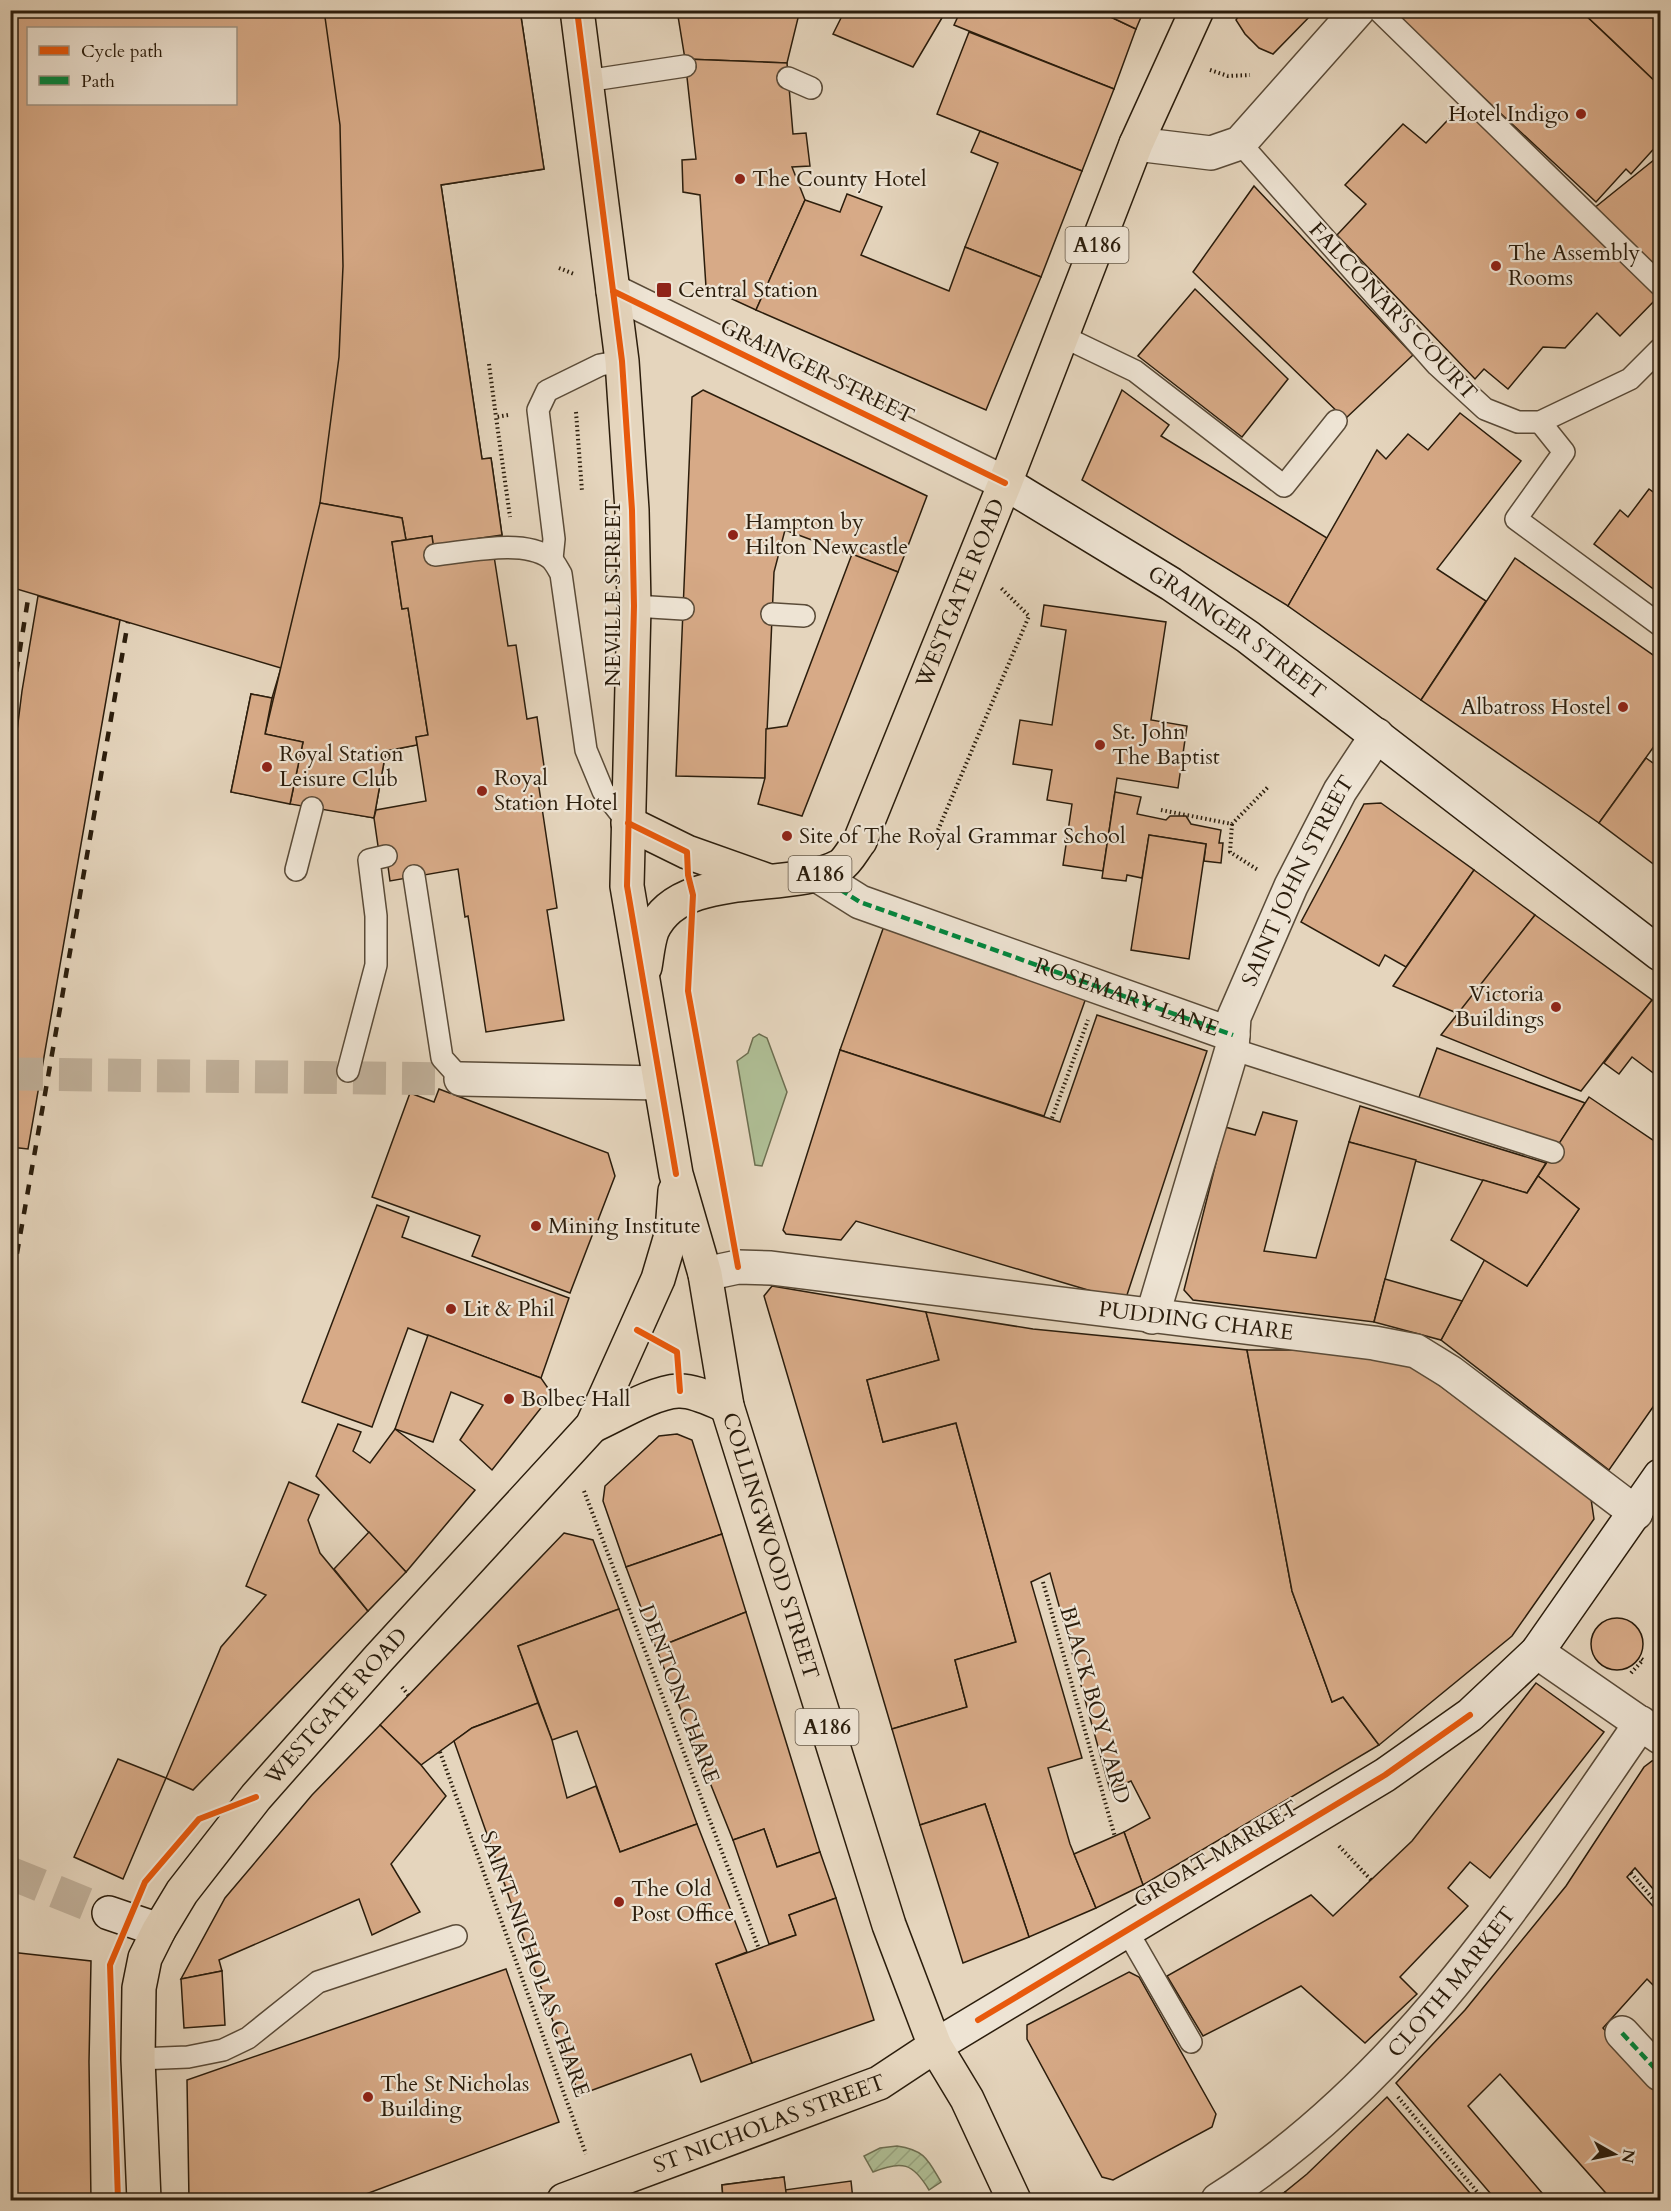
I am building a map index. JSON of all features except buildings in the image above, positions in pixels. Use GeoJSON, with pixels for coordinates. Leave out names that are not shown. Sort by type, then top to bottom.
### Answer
{"type":"FeatureCollection","features":[{"type":"Feature","properties":{"kind":"main road","name":"NEVILLE STREET"},"geometry":{"type":"LineString","coordinates":[[577,10],[622,361],[632,510],[634,606],[627,886],[676,1174]]}},
{"type":"Feature","properties":{"kind":"main road","name":"WESTGATE ROAD"},"geometry":{"type":"LineString","coordinates":[[817,875],[843,865],[860,841],[1005,483],[1136,144],[1197,10]]}},
{"type":"Feature","properties":{"kind":"main road"},"geometry":{"type":"LineString","coordinates":[[628,824],[687,852],[766,880]]}},
{"type":"Feature","properties":{"kind":"main road","name":"A186"},"geometry":{"type":"LineString","coordinates":[[643,978],[652,931],[668,908],[693,895],[766,880],[817,875]]}},
{"type":"Feature","properties":{"kind":"main road","name":"WESTGATE ROAD"},"geometry":{"type":"LineString","coordinates":[[144,2200],[138,2060],[139,1988],[145,1958],[159,1930],[182,1892],[256,1797],[379,1658],[592,1426],[658,1279],[672,1232],[676,1174]]}},
{"type":"Feature","properties":{"kind":"main road","name":"COLLINGWOOD STREET"},"geometry":{"type":"LineString","coordinates":[[676,1174],[705,1274],[727,1406],[889,1925],[935,2046]]}},
{"type":"Feature","properties":{"kind":"main road","name":"WESTGATE ROAD"},"geometry":{"type":"LineString","coordinates":[[592,1426],[665,1393],[680,1391],[703,1396],[727,1406]]}},
{"type":"Feature","properties":{"kind":"main road","name":"A186"},"geometry":{"type":"LineString","coordinates":[[935,2046],[967,2099],[1014,2200]]}},
{"type":"Feature","properties":{"kind":"main road","name":"ST NICHOLAS STREET"},"geometry":{"type":"LineString","coordinates":[[564,2200],[607,2191],[879,2083],[935,2046]]}},
{"type":"Feature","properties":{"kind":"street"},"geometry":{"type":"LineString","coordinates":[[1136,144],[1211,153],[1240,143],[1358,10]]}},
{"type":"Feature","properties":{"kind":"street","name":"GRAINGER STREET"},"geometry":{"type":"LineString","coordinates":[[613,291],[1005,483],[1171,584],[1377,735],[1660,954]]}},
{"type":"Feature","properties":{"kind":"street","name":"SAINT JOHN STREET"},"geometry":{"type":"LineString","coordinates":[[1232,1042],[1234,1017],[1291,886],[1340,791],[1377,735]]}},
{"type":"Feature","properties":{"kind":"street","name":"ROSEMARY LANE"},"geometry":{"type":"LineString","coordinates":[[817,875],[860,902],[1232,1042],[1152,1317]]}},
{"type":"Feature","properties":{"kind":"street"},"geometry":{"type":"LineString","coordinates":[[461,1079],[660,1083]]}},
{"type":"Feature","properties":{"kind":"street","name":"PUDDING CHARE"},"geometry":{"type":"LineString","coordinates":[[705,1274],[738,1267],[771,1268],[1374,1343],[1416,1351],[1651,1496]]}},
{"type":"Feature","properties":{"kind":"street","name":"GROAT MARKET"},"geometry":{"type":"LineString","coordinates":[[935,2046],[1385,1775],[1470,1715],[1538,1652],[1651,1496]]}},
{"type":"Feature","properties":{"kind":"street"},"geometry":{"type":"LineString","coordinates":[[1538,1652],[1651,1730]]}},
{"type":"Feature","properties":{"kind":"street","name":"CLOTH MARKET"},"geometry":{"type":"LineString","coordinates":[[1218,2200],[1334,2111],[1377,2072],[1466,1971],[1651,1730]]}},
{"type":"Feature","properties":{"kind":"street"},"geometry":{"type":"LineString","coordinates":[[109,1913],[159,1930]]}},
{"type":"Feature","properties":{"kind":"street"},"geometry":{"type":"LineString","coordinates":[[1622,2034],[1660,2074]]}},
{"type":"Feature","properties":{"kind":"lane"},"geometry":{"type":"LineString","coordinates":[[1378,10],[1660,285]]}},
{"type":"Feature","properties":{"kind":"lane"},"geometry":{"type":"LineString","coordinates":[[586,81],[685,66]]}},
{"type":"Feature","properties":{"kind":"lane"},"geometry":{"type":"LineString","coordinates":[[788,78],[811,88]]}},
{"type":"Feature","properties":{"kind":"lane","name":"FALCONAR'S COURT"},"geometry":{"type":"LineString","coordinates":[[1240,143],[1437,365],[1485,409],[1518,422],[1540,422]]}},
{"type":"Feature","properties":{"kind":"lane"},"geometry":{"type":"LineString","coordinates":[[1062,336],[1135,371],[1284,486],[1336,421]]}},
{"type":"Feature","properties":{"kind":"lane"},"geometry":{"type":"LineString","coordinates":[[1660,349],[1630,379],[1540,422],[1564,452],[1516,519],[1660,625]]}},
{"type":"Feature","properties":{"kind":"lane"},"geometry":{"type":"LineString","coordinates":[[552,559],[554,539],[538,410],[547,391],[600,365],[622,361]]}},
{"type":"Feature","properties":{"kind":"lane"},"geometry":{"type":"LineString","coordinates":[[435,555],[514,547],[534,550],[552,559],[561,574],[586,750],[603,791],[628,824]]}},
{"type":"Feature","properties":{"kind":"lane"},"geometry":{"type":"LineString","coordinates":[[634,606],[683,609]]}},
{"type":"Feature","properties":{"kind":"lane"},"geometry":{"type":"LineString","coordinates":[[772,614],[804,616]]}},
{"type":"Feature","properties":{"kind":"lane"},"geometry":{"type":"LineString","coordinates":[[296,870],[312,808]]}},
{"type":"Feature","properties":{"kind":"lane"},"geometry":{"type":"LineString","coordinates":[[348,1071],[376,965],[376,916],[369,860],[386,856]]}},
{"type":"Feature","properties":{"kind":"lane"},"geometry":{"type":"LineString","coordinates":[[414,876],[442,1058],[461,1079]]}},
{"type":"Feature","properties":{"kind":"lane"},"geometry":{"type":"LineString","coordinates":[[1232,1042],[1553,1152]]}},
{"type":"Feature","properties":{"kind":"lane"},"geometry":{"type":"LineString","coordinates":[[1126,1929],[1191,2043]]}},
{"type":"Feature","properties":{"kind":"lane"},"geometry":{"type":"LineString","coordinates":[[138,2060],[188,2057],[223,2050],[248,2038],[318,1982],[456,1936]]}},
{"type":"Feature","properties":{"kind":"path"},"geometry":{"type":"LineString","coordinates":[[1176,57],[1228,76],[1300,75]]}},
{"type":"Feature","properties":{"kind":"path"},"geometry":{"type":"LineString","coordinates":[[489,364],[514,547]]}},
{"type":"Feature","properties":{"kind":"path"},"geometry":{"type":"LineString","coordinates":[[496,417],[509,415]]}},
{"type":"Feature","properties":{"kind":"path"},"geometry":{"type":"LineString","coordinates":[[938,830],[1029,616],[973,560]]}},
{"type":"Feature","properties":{"kind":"path"},"geometry":{"type":"LineString","coordinates":[[1268,787],[1232,824],[1230,852],[1251,867],[1291,886]]}},
{"type":"Feature","properties":{"kind":"path"},"geometry":{"type":"LineString","coordinates":[[1161,810],[1232,824]]}},
{"type":"Feature","properties":{"kind":"path"},"geometry":{"type":"LineString","coordinates":[[1052,1118],[1091,1011]]}},
{"type":"Feature","properties":{"kind":"path"},"geometry":{"type":"LineString","coordinates":[[1624,1675],[1634,1672],[1643,1660],[1639,1657]]}},
{"type":"Feature","properties":{"kind":"path"},"geometry":{"type":"LineString","coordinates":[[1312,1818],[1371,1880]]}},
{"type":"Feature","properties":{"kind":"path"},"geometry":{"type":"LineString","coordinates":[[1630,1873],[1660,1907]]}},
{"type":"Feature","properties":{"kind":"path"},"geometry":{"type":"LineString","coordinates":[[1377,2072],[1484,2200]]}},
{"type":"Feature","properties":{"kind":"green space"},"geometry":{"type":"Polygon","coordinates":[[[759,1034],[767,1038],[787,1092],[762,1166],[755,1165],[737,1061],[748,1053],[753,1038],[759,1034]]]}},
{"type":"Feature","properties":{"kind":"green space"},"geometry":{"type":"Polygon","coordinates":[[[897,2146],[914,2150],[925,2157],[941,2182],[929,2190],[918,2174],[906,2166],[892,2166],[873,2172],[864,2156],[880,2148],[897,2146]]]}},
{"type":"Feature","properties":{"kind":"tunnel"},"geometry":{"type":"LineString","coordinates":[[10,1074],[461,1079]]}},
{"type":"Feature","properties":{"kind":"tunnel"},"geometry":{"type":"LineString","coordinates":[[10,1873],[109,1913]]}},
{"type":"Feature","properties":{"kind":"railway"},"geometry":{"type":"LineString","coordinates":[[10,711],[29,593]]}},
{"type":"Feature","properties":{"kind":"railway"},"geometry":{"type":"LineString","coordinates":[[10,1293],[128,622]]}},
{"type":"Feature","properties":{"kind":"marked path"},"geometry":{"type":"LineString","coordinates":[[817,875],[860,902],[1233,1035]]}},
{"type":"Feature","properties":{"kind":"marked path"},"geometry":{"type":"LineString","coordinates":[[1622,2033],[1660,2074]]}},
{"type":"Feature","properties":{"kind":"cycle path"},"geometry":{"type":"LineString","coordinates":[[577,10],[622,361],[632,510],[634,606],[627,886],[676,1174]]}},
{"type":"Feature","properties":{"kind":"cycle path"},"geometry":{"type":"LineString","coordinates":[[613,291],[1005,483]]}},
{"type":"Feature","properties":{"kind":"cycle path"},"geometry":{"type":"LineString","coordinates":[[628,823],[687,852],[688,875],[693,895],[688,991],[738,1267]]}},
{"type":"Feature","properties":{"kind":"cycle path"},"geometry":{"type":"LineString","coordinates":[[637,1330],[677,1352],[680,1391]]}},
{"type":"Feature","properties":{"kind":"cycle path"},"geometry":{"type":"LineString","coordinates":[[978,2020],[1385,1775],[1470,1715]]}},
{"type":"Feature","properties":{"kind":"cycle path"},"geometry":{"type":"LineString","coordinates":[[118,2200],[110,1965],[145,1882],[199,1819],[256,1797]]}},
{"type":"Feature","properties":{"kind":"place","name":"Hotel Indigo"},"geometry":{"type":"Point","coordinates":[1581,114]}},
{"type":"Feature","properties":{"kind":"place","name":"The County Hotel"},"geometry":{"type":"Point","coordinates":[740,179]}},
{"type":"Feature","properties":{"kind":"place","name":"The Assembly Rooms"},"geometry":{"type":"Point","coordinates":[1496,266]}},
{"type":"Feature","properties":{"kind":"place","name":"Central Station"},"geometry":{"type":"Point","coordinates":[664,290]}},
{"type":"Feature","properties":{"kind":"place","name":"Hampton by Hilton Newcastle"},"geometry":{"type":"Point","coordinates":[733,535]}},
{"type":"Feature","properties":{"kind":"place","name":"Albatross Hostel"},"geometry":{"type":"Point","coordinates":[1623,707]}},
{"type":"Feature","properties":{"kind":"place","name":"St. John The Baptist"},"geometry":{"type":"Point","coordinates":[1100,745]}},
{"type":"Feature","properties":{"kind":"place","name":"Royal Station Leisure Club"},"geometry":{"type":"Point","coordinates":[267,767]}},
{"type":"Feature","properties":{"kind":"place","name":"Royal Station Hotel"},"geometry":{"type":"Point","coordinates":[482,791]}},
{"type":"Feature","properties":{"kind":"place","name":"Site of The Royal Grammar School"},"geometry":{"type":"Point","coordinates":[787,836]}},
{"type":"Feature","properties":{"kind":"place","name":"Victoria Buildings"},"geometry":{"type":"Point","coordinates":[1556,1007]}},
{"type":"Feature","properties":{"kind":"place","name":"Mining Institute"},"geometry":{"type":"Point","coordinates":[536,1226]}},
{"type":"Feature","properties":{"kind":"place","name":"Lit & Phil"},"geometry":{"type":"Point","coordinates":[451,1309]}},
{"type":"Feature","properties":{"kind":"place","name":"Bolbec Hall"},"geometry":{"type":"Point","coordinates":[509,1399]}},
{"type":"Feature","properties":{"kind":"place","name":"The Old Post Office"},"geometry":{"type":"Point","coordinates":[619,1902]}},
{"type":"Feature","properties":{"kind":"place","name":"The St Nicholas Building"},"geometry":{"type":"Point","coordinates":[368,2097]}}]}
